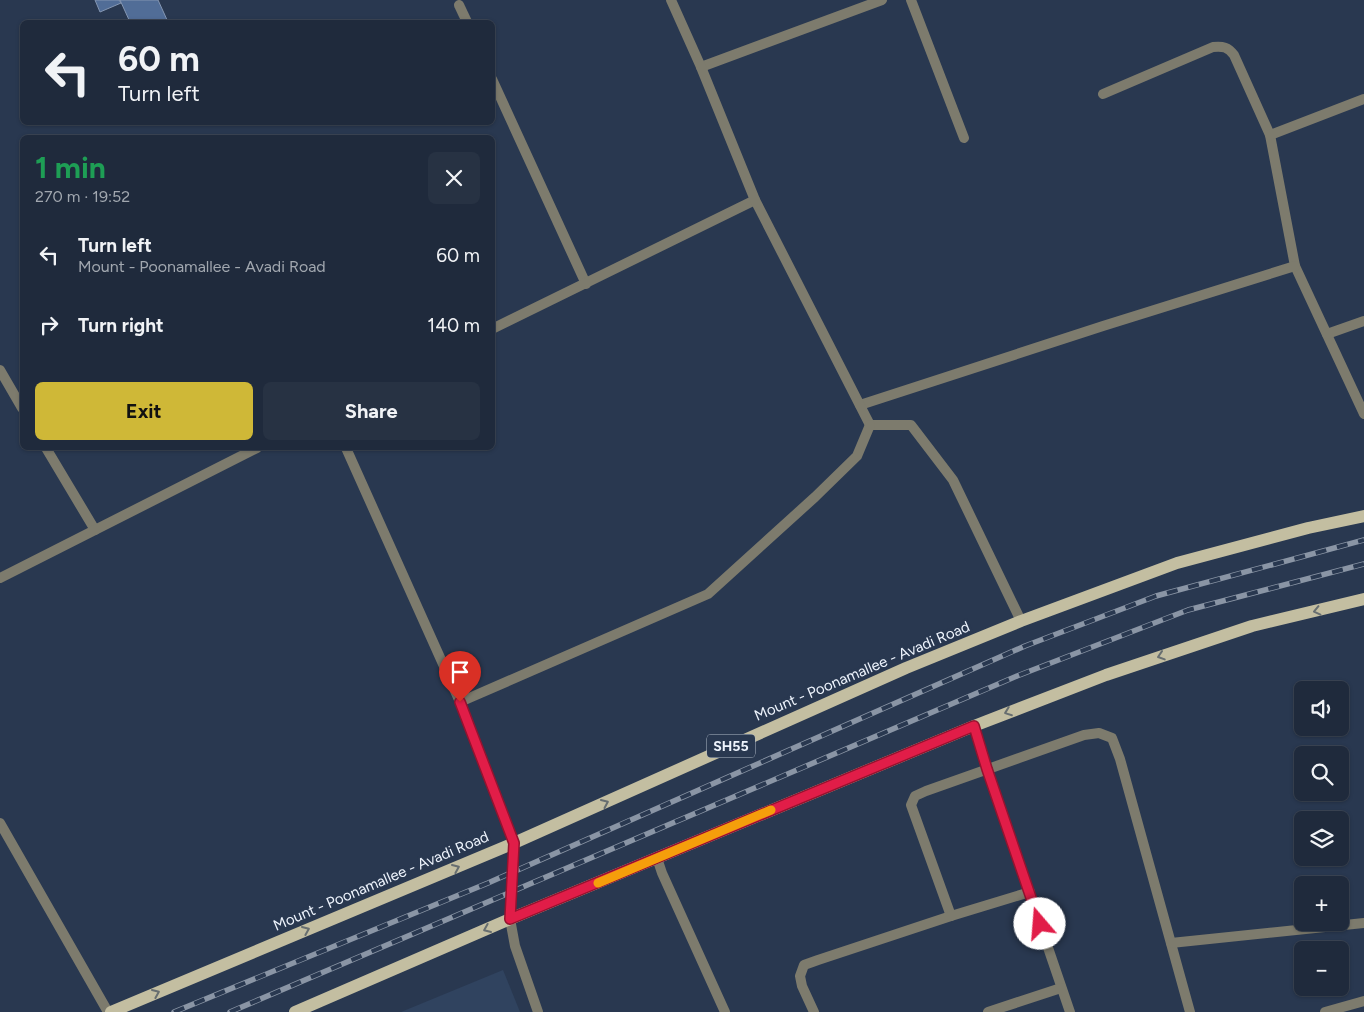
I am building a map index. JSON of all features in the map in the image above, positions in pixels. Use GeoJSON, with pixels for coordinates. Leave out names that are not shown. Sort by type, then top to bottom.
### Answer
{"type":"FeatureCollection","features":[{"type":"Feature","properties":{"kind":"main road","name":"Mount - Poonamallee - Avadi Road"},"geometry":{"type":"LineString","coordinates":[[109,1012],[514,843],[906,668],[1021,621],[1177,563],[1308,528],[1364,516]]}},
{"type":"Feature","properties":{"kind":"main road"},"geometry":{"type":"LineString","coordinates":[[295,1012],[510,919],[974,726],[1106,675],[1252,626],[1364,599]]}},
{"type":"Feature","properties":{"kind":"street"},"geometry":{"type":"LineString","coordinates":[[460,702],[708,594],[858,456],[870,425],[755,200],[701,67],[671,0]]}},
{"type":"Feature","properties":{"kind":"street"},"geometry":{"type":"LineString","coordinates":[[701,67],[882,0]]}},
{"type":"Feature","properties":{"kind":"street"},"geometry":{"type":"LineString","coordinates":[[911,0],[964,138]]}},
{"type":"Feature","properties":{"kind":"street"},"geometry":{"type":"LineString","coordinates":[[459,5],[466,20]]}},
{"type":"Feature","properties":{"kind":"street"},"geometry":{"type":"LineString","coordinates":[[1103,94],[1213,47],[1224,46],[1230,50],[1270,135],[1296,266],[1364,414]]}},
{"type":"Feature","properties":{"kind":"street"},"geometry":{"type":"LineString","coordinates":[[495,86],[586,284]]}},
{"type":"Feature","properties":{"kind":"street"},"geometry":{"type":"LineString","coordinates":[[1270,135],[1364,99]]}},
{"type":"Feature","properties":{"kind":"street"},"geometry":{"type":"LineString","coordinates":[[495,329],[755,200]]}},
{"type":"Feature","properties":{"kind":"street"},"geometry":{"type":"LineString","coordinates":[[860,405],[1296,266]]}},
{"type":"Feature","properties":{"kind":"street"},"geometry":{"type":"LineString","coordinates":[[1326,334],[1364,321]]}},
{"type":"Feature","properties":{"kind":"street"},"geometry":{"type":"LineString","coordinates":[[0,370],[20,405]]}},
{"type":"Feature","properties":{"kind":"street"},"geometry":{"type":"LineString","coordinates":[[870,425],[911,425],[953,480],[1021,621]]}},
{"type":"Feature","properties":{"kind":"street"},"geometry":{"type":"LineString","coordinates":[[47,450],[95,530]]}},
{"type":"Feature","properties":{"kind":"street"},"geometry":{"type":"LineString","coordinates":[[0,578],[253,450]]}},
{"type":"Feature","properties":{"kind":"street"},"geometry":{"type":"LineString","coordinates":[[347,450],[460,702],[514,843],[510,919],[515,946],[538,1012]]}},
{"type":"Feature","properties":{"kind":"street"},"geometry":{"type":"LineString","coordinates":[[974,726],[1070,1012]]}},
{"type":"Feature","properties":{"kind":"street"},"geometry":{"type":"LineString","coordinates":[[950,916],[911,805],[915,796],[1084,735],[1098,733],[1112,738],[1120,759],[1190,1012]]}},
{"type":"Feature","properties":{"kind":"street"},"geometry":{"type":"LineString","coordinates":[[0,823],[109,1012]]}},
{"type":"Feature","properties":{"kind":"street"},"geometry":{"type":"LineString","coordinates":[[657,858],[662,873],[726,1012]]}},
{"type":"Feature","properties":{"kind":"street"},"geometry":{"type":"LineString","coordinates":[[814,1012],[801,981],[800,976],[804,965],[950,916],[1030,892]]}},
{"type":"Feature","properties":{"kind":"street"},"geometry":{"type":"LineString","coordinates":[[1170,943],[1364,923]]}},
{"type":"Feature","properties":{"kind":"street"},"geometry":{"type":"LineString","coordinates":[[988,1012],[1061,988]]}},
{"type":"Feature","properties":{"kind":"street"},"geometry":{"type":"LineString","coordinates":[[1324,1012],[1364,1001]]}},
{"type":"Feature","properties":{"kind":"shaded area"},"geometry":{"type":"Polygon","coordinates":[[[503,970],[520,1012],[401,1012],[503,970]]]}},
{"type":"Feature","properties":{"kind":"building"},"geometry":{"type":"Polygon","coordinates":[[[95,0],[119,0],[121,3],[100,12],[95,0]]]}},
{"type":"Feature","properties":{"kind":"building"},"geometry":{"type":"Polygon","coordinates":[[[120,0],[158,0],[167,20],[129,20],[120,0]]]}},
{"type":"Feature","properties":{"kind":"railway"},"geometry":{"type":"LineString","coordinates":[[174,1012],[488,883],[1025,646],[1156,596],[1364,540]]}},
{"type":"Feature","properties":{"kind":"railway"},"geometry":{"type":"LineString","coordinates":[[230,1012],[1017,676],[1188,610],[1364,564]]}},
{"type":"Feature","properties":{"kind":"slow traffic"},"geometry":{"type":"LineString","coordinates":[[598,883],[771,810]]}},
{"type":"Feature","properties":{"kind":"route"},"geometry":{"type":"LineString","coordinates":[[460,702],[514,843],[510,919],[974,726],[1040,924]]}}]}
